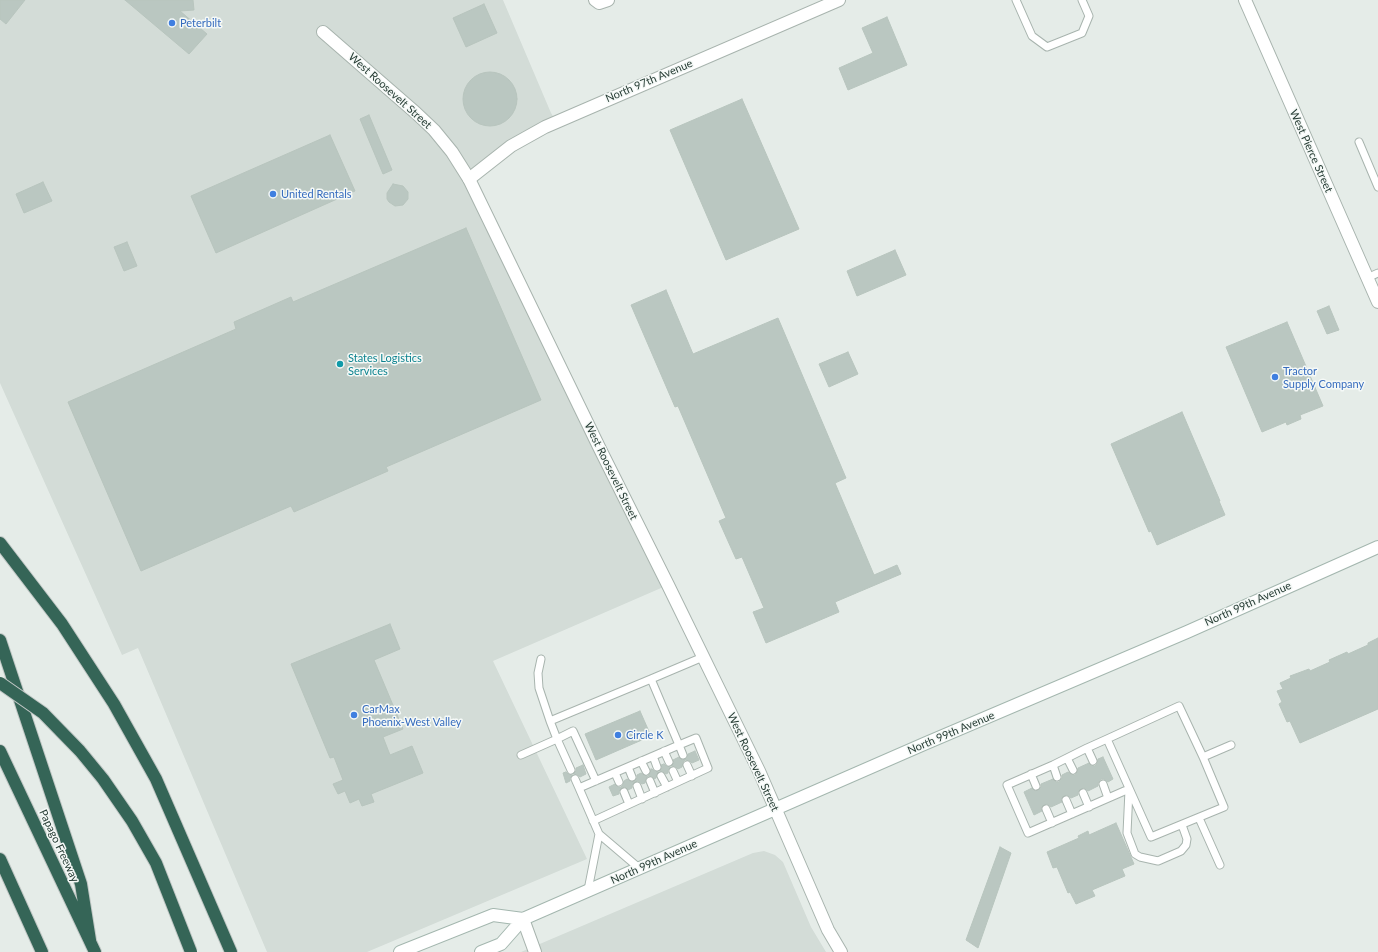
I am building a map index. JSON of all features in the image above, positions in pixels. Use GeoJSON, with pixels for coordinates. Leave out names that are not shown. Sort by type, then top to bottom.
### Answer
{"type":"FeatureCollection","features":[{"type":"Feature","properties":{"kind":"highway"},"geometry":{"type":"LineString","coordinates":[[0,543],[62,624],[118,710],[156,779],[231,952]]}},
{"type":"Feature","properties":{"kind":"highway"},"geometry":{"type":"LineString","coordinates":[[0,640],[82,884],[90,940]]}},
{"type":"Feature","properties":{"kind":"highway"},"geometry":{"type":"LineString","coordinates":[[0,683],[43,713],[80,751],[103,779],[132,821],[156,863],[191,952]]}},
{"type":"Feature","properties":{"kind":"highway","name":"Papago Freeway"},"geometry":{"type":"LineString","coordinates":[[0,752],[95,952]]}},
{"type":"Feature","properties":{"kind":"highway"},"geometry":{"type":"LineString","coordinates":[[0,859],[42,952]]}},
{"type":"Feature","properties":{"kind":"street"},"geometry":{"type":"LineString","coordinates":[[595,0],[600,3],[608,0]]}},
{"type":"Feature","properties":{"kind":"street","name":"North 97th Avenue"},"geometry":{"type":"LineString","coordinates":[[469,179],[511,146],[544,126],[839,0]]}},
{"type":"Feature","properties":{"kind":"street","name":"West Pierce Street"},"geometry":{"type":"LineString","coordinates":[[1245,0],[1373,276],[1378,302]]}},
{"type":"Feature","properties":{"kind":"street","name":"West Roosevelt Street"},"geometry":{"type":"LineString","coordinates":[[323,32],[434,130],[452,152],[469,179],[759,771],[828,930],[841,952]]}},
{"type":"Feature","properties":{"kind":"street","name":"North 99th Avenue"},"geometry":{"type":"LineString","coordinates":[[481,952],[501,944],[523,919],[924,744],[1166,641],[1378,547]]}},
{"type":"Feature","properties":{"kind":"street"},"geometry":{"type":"LineString","coordinates":[[400,952],[493,915],[523,919],[535,952]]}},
{"type":"Feature","properties":{"kind":"lane"},"geometry":{"type":"LineString","coordinates":[[1016,0],[1032,36],[1048,47],[1082,33],[1089,16],[1082,0]]}},
{"type":"Feature","properties":{"kind":"lane"},"geometry":{"type":"LineString","coordinates":[[1359,142],[1378,187]]}},
{"type":"Feature","properties":{"kind":"lane"},"geometry":{"type":"LineString","coordinates":[[550,721],[703,657]]}},
{"type":"Feature","properties":{"kind":"lane"},"geometry":{"type":"LineString","coordinates":[[541,659],[538,673],[539,688],[556,739],[571,770]]}},
{"type":"Feature","properties":{"kind":"lane"},"geometry":{"type":"LineString","coordinates":[[651,679],[683,756]]}},
{"type":"Feature","properties":{"kind":"lane"},"geometry":{"type":"LineString","coordinates":[[1107,739],[1151,838],[1224,807],[1179,706],[1087,748],[1053,765],[1007,785],[1028,833],[1129,789]]}},
{"type":"Feature","properties":{"kind":"lane"},"geometry":{"type":"LineString","coordinates":[[521,755],[573,731],[596,781]]}},
{"type":"Feature","properties":{"kind":"lane"},"geometry":{"type":"LineString","coordinates":[[579,788],[696,738],[708,768],[593,821]]}},
{"type":"Feature","properties":{"kind":"lane"},"geometry":{"type":"LineString","coordinates":[[1203,757],[1231,745]]}},
{"type":"Feature","properties":{"kind":"lane"},"geometry":{"type":"LineString","coordinates":[[1087,748],[1093,761]]}},
{"type":"Feature","properties":{"kind":"lane"},"geometry":{"type":"LineString","coordinates":[[664,751],[668,762]]}},
{"type":"Feature","properties":{"kind":"lane"},"geometry":{"type":"LineString","coordinates":[[653,756],[657,766]]}},
{"type":"Feature","properties":{"kind":"lane"},"geometry":{"type":"LineString","coordinates":[[1067,758],[1073,770]]}},
{"type":"Feature","properties":{"kind":"lane"},"geometry":{"type":"LineString","coordinates":[[641,761],[646,771]]}},
{"type":"Feature","properties":{"kind":"lane"},"geometry":{"type":"LineString","coordinates":[[687,765],[692,776]]}},
{"type":"Feature","properties":{"kind":"lane"},"geometry":{"type":"LineString","coordinates":[[1053,765],[1057,777]]}},
{"type":"Feature","properties":{"kind":"lane"},"geometry":{"type":"LineString","coordinates":[[628,767],[632,777]]}},
{"type":"Feature","properties":{"kind":"lane"},"geometry":{"type":"LineString","coordinates":[[673,771],[678,782]]}},
{"type":"Feature","properties":{"kind":"lane"},"geometry":{"type":"LineString","coordinates":[[615,773],[619,782]]}},
{"type":"Feature","properties":{"kind":"lane"},"geometry":{"type":"LineString","coordinates":[[1031,774],[1036,786]]}},
{"type":"Feature","properties":{"kind":"lane"},"geometry":{"type":"LineString","coordinates":[[661,776],[667,787]]}},
{"type":"Feature","properties":{"kind":"lane"},"geometry":{"type":"LineString","coordinates":[[575,779],[599,834],[639,868]]}},
{"type":"Feature","properties":{"kind":"lane"},"geometry":{"type":"LineString","coordinates":[[650,781],[655,792]]}},
{"type":"Feature","properties":{"kind":"lane"},"geometry":{"type":"LineString","coordinates":[[1103,784],[1108,798]]}},
{"type":"Feature","properties":{"kind":"lane"},"geometry":{"type":"LineString","coordinates":[[637,786],[642,799]]}},
{"type":"Feature","properties":{"kind":"lane"},"geometry":{"type":"LineString","coordinates":[[1129,789],[1127,833],[1135,854],[1140,857],[1158,861],[1181,851],[1186,845],[1187,839],[1182,825]]}},
{"type":"Feature","properties":{"kind":"lane"},"geometry":{"type":"LineString","coordinates":[[624,792],[629,804]]}},
{"type":"Feature","properties":{"kind":"lane"},"geometry":{"type":"LineString","coordinates":[[1083,793],[1089,807]]}},
{"type":"Feature","properties":{"kind":"lane"},"geometry":{"type":"LineString","coordinates":[[1066,800],[1072,814]]}},
{"type":"Feature","properties":{"kind":"lane"},"geometry":{"type":"LineString","coordinates":[[1046,809],[1052,823]]}},
{"type":"Feature","properties":{"kind":"lane"},"geometry":{"type":"LineString","coordinates":[[1199,818],[1220,865]]}},
{"type":"Feature","properties":{"kind":"lane"},"geometry":{"type":"LineString","coordinates":[[588,890],[599,834]]}},
{"type":"Feature","properties":{"kind":"shaded area"},"geometry":{"type":"Polygon","coordinates":[[[0,0],[503,0],[551,113],[556,121],[469,179],[668,585],[493,661],[587,859],[367,952],[267,952],[138,648],[122,655],[0,383],[0,0]]]}},
{"type":"Feature","properties":{"kind":"shaded area"},"geometry":{"type":"Polygon","coordinates":[[[764,851],[775,855],[783,862],[811,927],[826,952],[521,952],[753,853],[764,851]]]}},
{"type":"Feature","properties":{"kind":"building"},"geometry":{"type":"Polygon","coordinates":[[[0,0],[25,0],[6,24],[0,19],[0,0]]]}},
{"type":"Feature","properties":{"kind":"building","name":"Peterbilt"},"geometry":{"type":"Polygon","coordinates":[[[125,0],[193,0],[194,10],[180,11],[207,34],[189,54],[125,0]]]}},
{"type":"Feature","properties":{"kind":"building"},"geometry":{"type":"Polygon","coordinates":[[[484,4],[497,33],[466,47],[453,18],[484,4]]]}},
{"type":"Feature","properties":{"kind":"building"},"geometry":{"type":"Polygon","coordinates":[[[887,17],[907,65],[848,90],[839,68],[873,53],[862,28],[887,17]]]}},
{"type":"Feature","properties":{"kind":"building"},"geometry":{"type":"Polygon","coordinates":[[[485,72],[495,72],[505,76],[513,84],[517,94],[517,104],[513,114],[505,122],[495,126],[485,126],[475,122],[467,114],[463,104],[463,94],[467,84],[475,76],[485,72]]]}},
{"type":"Feature","properties":{"kind":"building"},"geometry":{"type":"Polygon","coordinates":[[[742,99],[799,229],[726,260],[670,130],[742,99]]]}},
{"type":"Feature","properties":{"kind":"building"},"geometry":{"type":"Polygon","coordinates":[[[369,115],[392,170],[383,174],[360,119],[369,115]]]}},
{"type":"Feature","properties":{"kind":"building","name":"United Rentals"},"geometry":{"type":"Polygon","coordinates":[[[330,135],[355,191],[216,253],[191,196],[330,135]]]}},
{"type":"Feature","properties":{"kind":"building"},"geometry":{"type":"Polygon","coordinates":[[[43,182],[52,201],[24,213],[16,194],[43,182]]]}},
{"type":"Feature","properties":{"kind":"building"},"geometry":{"type":"Polygon","coordinates":[[[393,184],[403,186],[408,192],[408,199],[403,205],[395,206],[387,199],[387,193],[393,184]]]}},
{"type":"Feature","properties":{"kind":"building","name":"States Logistics Services"},"geometry":{"type":"Polygon","coordinates":[[[466,228],[541,400],[386,467],[388,471],[294,512],[291,506],[141,571],[68,402],[236,329],[234,322],[291,297],[293,302],[466,228]]]}},
{"type":"Feature","properties":{"kind":"building"},"geometry":{"type":"Polygon","coordinates":[[[127,242],[137,266],[124,271],[114,247],[127,242]]]}},
{"type":"Feature","properties":{"kind":"building"},"geometry":{"type":"Polygon","coordinates":[[[895,250],[906,275],[857,296],[847,271],[895,250]]]}},
{"type":"Feature","properties":{"kind":"building"},"geometry":{"type":"Polygon","coordinates":[[[666,290],[693,354],[778,318],[846,478],[835,483],[874,575],[897,565],[901,574],[835,602],[839,612],[766,643],[753,612],[764,608],[742,557],[736,559],[719,521],[726,518],[678,406],[675,407],[631,305],[666,290]]]}},
{"type":"Feature","properties":{"kind":"building"},"geometry":{"type":"Polygon","coordinates":[[[1329,306],[1339,330],[1327,334],[1317,311],[1329,306]]]}},
{"type":"Feature","properties":{"kind":"building","name":"Tractor Supply Company"},"geometry":{"type":"Polygon","coordinates":[[[1287,322],[1323,406],[1300,415],[1301,419],[1287,425],[1286,422],[1262,432],[1226,347],[1287,322]]]}},
{"type":"Feature","properties":{"kind":"building"},"geometry":{"type":"Polygon","coordinates":[[[848,352],[858,374],[829,387],[819,364],[848,352]]]}},
{"type":"Feature","properties":{"kind":"building"},"geometry":{"type":"Polygon","coordinates":[[[1182,412],[1225,515],[1157,545],[1151,531],[1149,532],[1111,444],[1182,412]]]}},
{"type":"Feature","properties":{"kind":"building","name":"CarMax Phoenix-West Valley"},"geometry":{"type":"Polygon","coordinates":[[[390,624],[400,649],[374,660],[403,729],[383,737],[390,755],[412,746],[423,773],[371,794],[374,802],[362,806],[359,799],[350,803],[345,791],[338,794],[333,784],[343,780],[334,757],[330,758],[291,664],[390,624]]]}},
{"type":"Feature","properties":{"kind":"building"},"geometry":{"type":"Polygon","coordinates":[[[1378,638],[1378,709],[1300,743],[1290,721],[1287,722],[1279,704],[1282,702],[1277,691],[1283,689],[1280,683],[1291,678],[1290,676],[1309,669],[1310,671],[1330,662],[1329,660],[1347,652],[1348,654],[1368,645],[1368,643],[1378,638]]]}},
{"type":"Feature","properties":{"kind":"building","name":"Circle K"},"geometry":{"type":"Polygon","coordinates":[[[640,711],[651,736],[596,760],[585,734],[640,711]]]}},
{"type":"Feature","properties":{"kind":"building"},"geometry":{"type":"Polygon","coordinates":[[[695,751],[699,760],[692,763],[685,760],[682,767],[678,769],[671,766],[674,763],[673,760],[679,757],[682,760],[685,759],[687,758],[688,754],[695,751]]]}},
{"type":"Feature","properties":{"kind":"building"},"geometry":{"type":"Polygon","coordinates":[[[1103,757],[1113,779],[1108,782],[1101,779],[1098,786],[1088,791],[1084,788],[1081,789],[1078,792],[1078,795],[1071,798],[1067,795],[1064,796],[1061,799],[1062,802],[1051,807],[1047,804],[1044,805],[1041,808],[1042,811],[1034,815],[1024,792],[1032,788],[1035,791],[1038,790],[1041,787],[1041,784],[1053,779],[1056,782],[1059,782],[1062,775],[1068,772],[1075,775],[1078,768],[1089,763],[1090,765],[1095,766],[1098,759],[1103,757]]]}},
{"type":"Feature","properties":{"kind":"building"},"geometry":{"type":"Polygon","coordinates":[[[664,764],[671,767],[666,774],[659,771],[662,768],[661,765],[664,764]]]}},
{"type":"Feature","properties":{"kind":"building"},"geometry":{"type":"Polygon","coordinates":[[[583,765],[586,774],[580,777],[573,774],[576,771],[576,768],[583,765]]]}},
{"type":"Feature","properties":{"kind":"building"},"geometry":{"type":"Polygon","coordinates":[[[651,769],[659,772],[654,779],[653,777],[648,776],[651,769]]]}},
{"type":"Feature","properties":{"kind":"building"},"geometry":{"type":"Polygon","coordinates":[[[566,772],[573,775],[570,778],[570,781],[566,783],[563,773],[566,772]]]}},
{"type":"Feature","properties":{"kind":"building"},"geometry":{"type":"Polygon","coordinates":[[[641,773],[648,776],[645,783],[642,784],[638,781],[635,782],[632,785],[632,788],[628,790],[625,787],[622,788],[619,791],[619,794],[613,796],[609,787],[615,784],[618,787],[621,787],[624,781],[627,779],[631,782],[634,781],[637,778],[637,775],[641,773]]]}},
{"type":"Feature","properties":{"kind":"building"},"geometry":{"type":"Polygon","coordinates":[[[1116,823],[1134,864],[1122,869],[1125,876],[1092,890],[1095,896],[1076,904],[1070,892],[1068,893],[1057,867],[1053,868],[1047,852],[1079,838],[1078,836],[1088,831],[1089,835],[1116,823]]]}},
{"type":"Feature","properties":{"kind":"building"},"geometry":{"type":"Polygon","coordinates":[[[1000,847],[1011,853],[978,948],[966,940],[1000,847]]]}},
{"type":"Feature","properties":{"kind":"place","name":"Peterbilt"},"geometry":{"type":"Point","coordinates":[172,23]}},
{"type":"Feature","properties":{"kind":"place","name":"United Rentals"},"geometry":{"type":"Point","coordinates":[273,194]}},
{"type":"Feature","properties":{"kind":"place","name":"States Logistics Services"},"geometry":{"type":"Point","coordinates":[340,364]}},
{"type":"Feature","properties":{"kind":"place","name":"Tractor Supply Company"},"geometry":{"type":"Point","coordinates":[1275,377]}},
{"type":"Feature","properties":{"kind":"place","name":"CarMax Phoenix-West Valley"},"geometry":{"type":"Point","coordinates":[354,715]}},
{"type":"Feature","properties":{"kind":"place","name":"Circle K"},"geometry":{"type":"Point","coordinates":[618,735]}}]}
